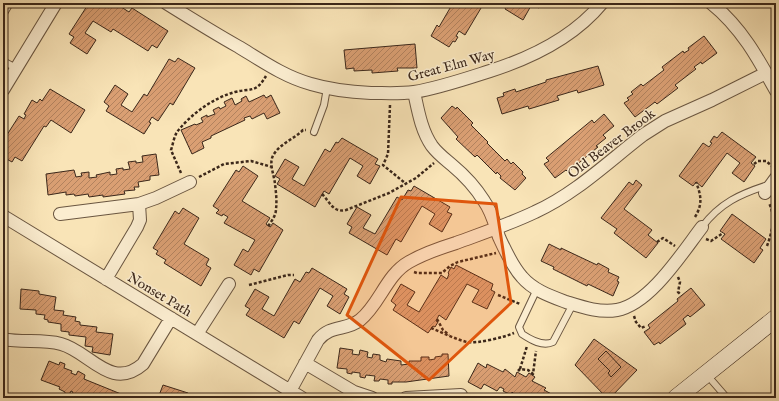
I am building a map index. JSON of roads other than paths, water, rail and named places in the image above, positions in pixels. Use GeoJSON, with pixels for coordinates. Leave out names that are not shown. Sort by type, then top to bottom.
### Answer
{"type":"FeatureCollection","features":[{"type":"Feature","properties":{"kind":"main road"},"geometry":{"type":"LineString","coordinates":[[676,398],[776,318]]}},
{"type":"Feature","properties":{"kind":"street"},"geometry":{"type":"LineString","coordinates":[[3,90],[56,3]]}},
{"type":"Feature","properties":{"kind":"street","name":"Great Elm Way"},"geometry":{"type":"LineString","coordinates":[[166,3],[272,67],[297,79],[327,88],[390,93],[414,92],[465,79],[527,57],[574,30],[602,3]]}},
{"type":"Feature","properties":{"kind":"street"},"geometry":{"type":"LineString","coordinates":[[711,3],[729,19],[750,45],[776,91]]}},
{"type":"Feature","properties":{"kind":"street","name":"Old Beaver Brook"},"geometry":{"type":"LineString","coordinates":[[305,363],[322,335],[329,330],[354,324],[361,319],[394,276],[406,264],[443,247],[534,213],[561,199],[643,135],[665,121],[712,100],[766,72]]}},
{"type":"Feature","properties":{"kind":"street"},"geometry":{"type":"LineString","coordinates":[[414,92],[424,130],[433,147],[479,193],[490,210],[505,249],[521,276],[530,285],[537,289],[573,304],[595,310],[617,310],[631,305],[647,294],[656,285],[702,228]]}},
{"type":"Feature","properties":{"kind":"street"},"geometry":{"type":"LineString","coordinates":[[60,214],[139,204],[156,198],[190,182]]}},
{"type":"Feature","properties":{"kind":"street"},"geometry":{"type":"LineString","coordinates":[[106,279],[138,227],[140,220],[139,204]]}},
{"type":"Feature","properties":{"kind":"street","name":"Nonset Path"},"geometry":{"type":"LineString","coordinates":[[3,216],[302,398]]}},
{"type":"Feature","properties":{"kind":"street"},"geometry":{"type":"LineString","coordinates":[[197,334],[228,284]]}},
{"type":"Feature","properties":{"kind":"street"},"geometry":{"type":"LineString","coordinates":[[3,339],[44,341],[62,344],[72,348],[107,371],[123,374],[137,369],[143,364],[171,318]]}},
{"type":"Feature","properties":{"kind":"street"},"geometry":{"type":"LineString","coordinates":[[290,391],[305,363],[354,392],[372,398]]}},
{"type":"Feature","properties":{"kind":"street"},"geometry":{"type":"LineString","coordinates":[[406,398],[461,395]]}},
{"type":"Feature","properties":{"kind":"lane"},"geometry":{"type":"LineString","coordinates":[[3,15],[10,3]]}},
{"type":"Feature","properties":{"kind":"lane"},"geometry":{"type":"LineString","coordinates":[[3,61],[16,68]]}},
{"type":"Feature","properties":{"kind":"lane"},"geometry":{"type":"LineString","coordinates":[[314,132],[324,105],[327,88]]}},
{"type":"Feature","properties":{"kind":"lane"},"geometry":{"type":"LineString","coordinates":[[702,228],[714,213],[727,202],[771,185]]}},
{"type":"Feature","properties":{"kind":"lane"},"geometry":{"type":"LineString","coordinates":[[537,289],[521,322],[520,331],[522,334],[538,343],[549,344],[554,342],[573,304]]}},
{"type":"Feature","properties":{"kind":"lane"},"geometry":{"type":"LineString","coordinates":[[706,374],[727,398]]}}]}
